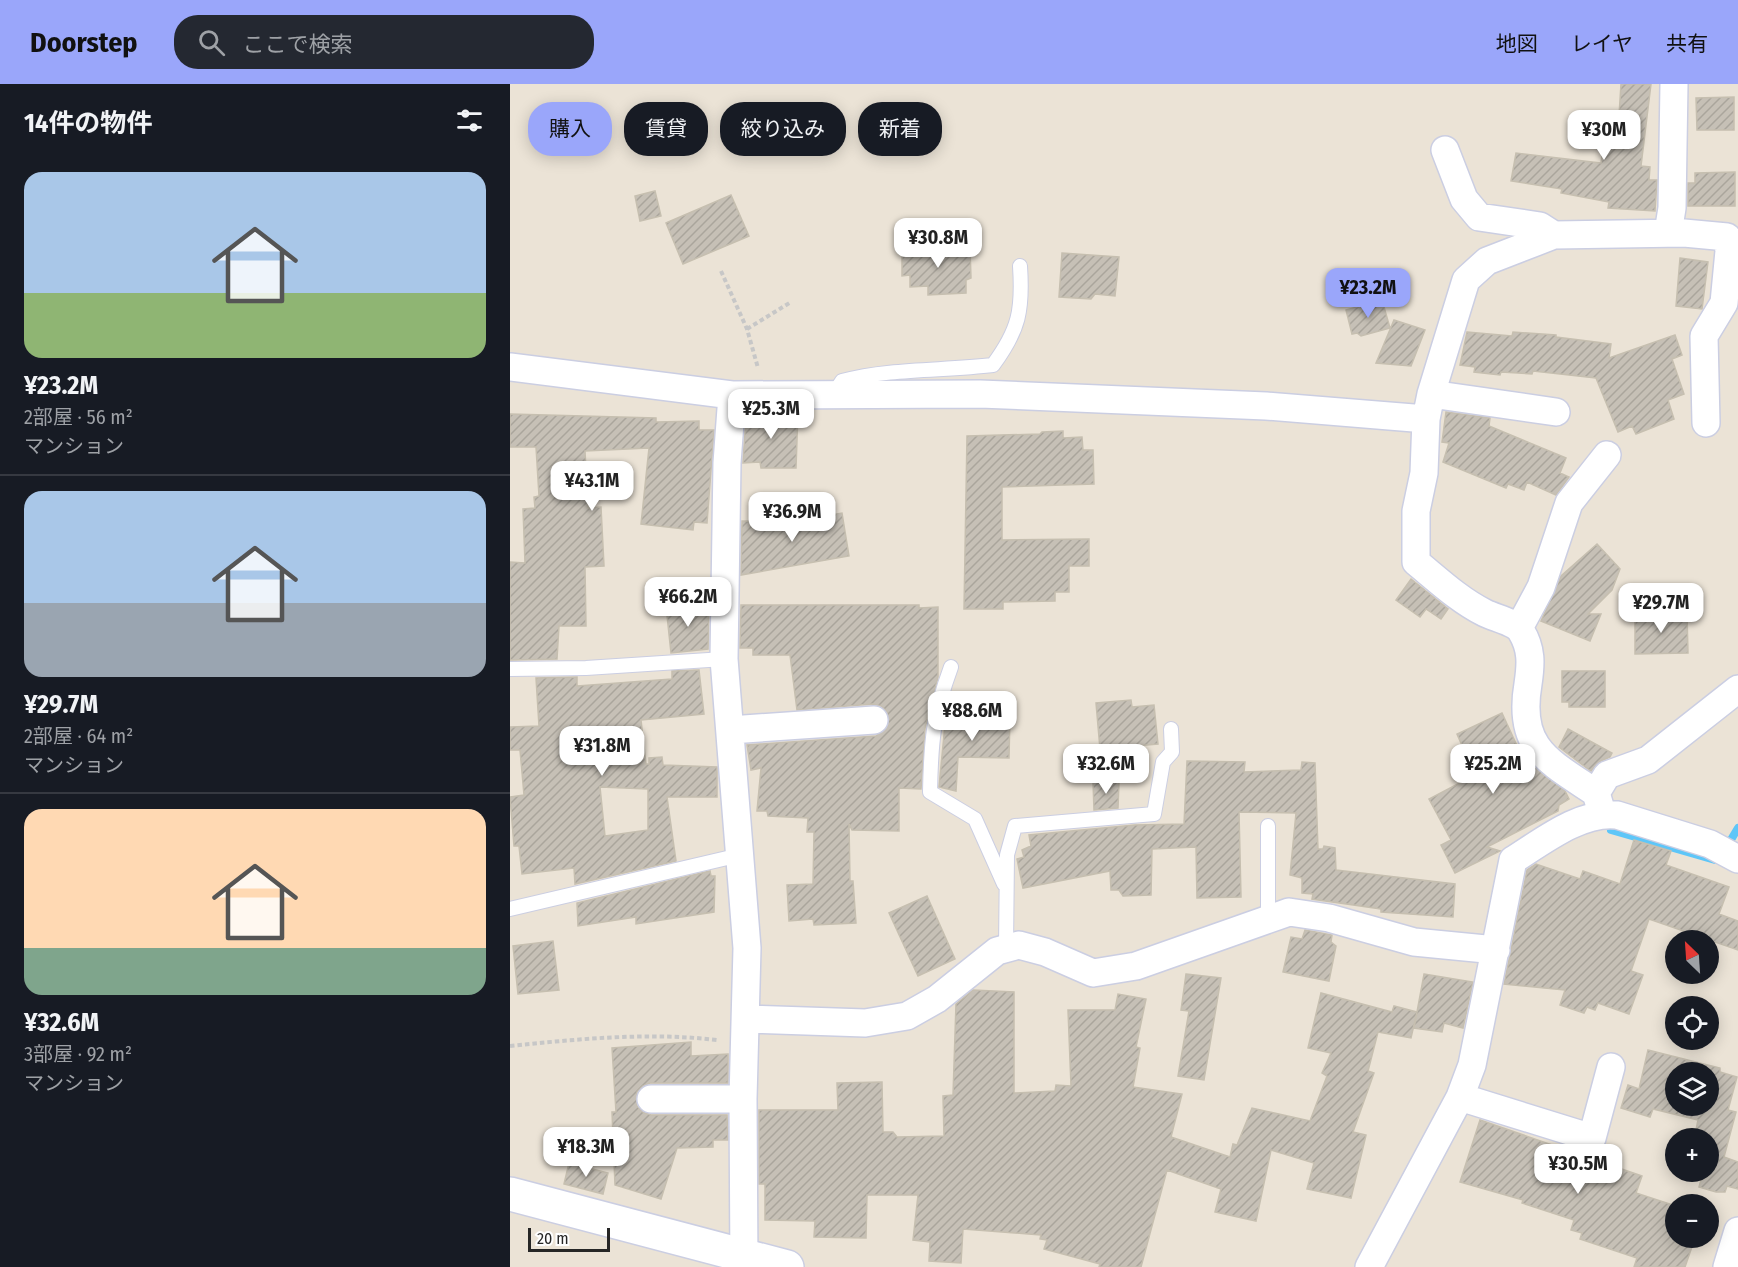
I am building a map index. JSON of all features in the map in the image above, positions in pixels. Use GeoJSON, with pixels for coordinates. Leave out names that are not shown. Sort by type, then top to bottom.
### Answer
{"type":"FeatureCollection","features":[{"type":"Feature","properties":{"kind":"main road"},"geometry":{"type":"LineString","coordinates":[[510,1194],[744,1261],[788,1267]]}},
{"type":"Feature","properties":{"kind":"street"},"geometry":{"type":"LineString","coordinates":[[1668,233],[1672,208],[1674,84]]}},
{"type":"Feature","properties":{"kind":"street"},"geometry":{"type":"LineString","coordinates":[[1445,150],[1464,199],[1479,217],[1540,226],[1554,235]]}},
{"type":"Feature","properties":{"kind":"street"},"geometry":{"type":"LineString","coordinates":[[1706,423],[1704,336],[1724,303],[1729,251],[1728,237],[1668,233],[1554,235],[1487,261],[1466,280],[1429,406],[1424,473],[1416,511],[1416,562],[1451,592],[1484,613],[1519,628],[1528,643],[1531,662],[1526,698],[1526,726],[1535,746],[1553,765],[1617,815],[1710,844],[1738,859]]}},
{"type":"Feature","properties":{"kind":"street"},"geometry":{"type":"LineString","coordinates":[[510,366],[732,395],[762,393],[981,394],[1266,406],[1429,406],[1556,412]]}},
{"type":"Feature","properties":{"kind":"street"},"geometry":{"type":"LineString","coordinates":[[732,395],[727,463],[724,659],[747,948],[743,1100],[744,1261]]}},
{"type":"Feature","properties":{"kind":"street"},"geometry":{"type":"LineString","coordinates":[[1519,628],[1541,587],[1569,503],[1607,456]]}},
{"type":"Feature","properties":{"kind":"street"},"geometry":{"type":"LineString","coordinates":[[1369,1267],[1460,1097],[1472,1065],[1513,860],[1599,803],[1607,775],[1648,760],[1738,689]]}},
{"type":"Feature","properties":{"kind":"street"},"geometry":{"type":"LineString","coordinates":[[730,730],[874,720]]}},
{"type":"Feature","properties":{"kind":"street"},"geometry":{"type":"LineString","coordinates":[[746,1031],[865,1023],[907,1016],[937,999],[997,951],[1018,945],[1093,973],[1136,966],[1289,912],[1329,918],[1414,942],[1496,950]]}},
{"type":"Feature","properties":{"kind":"street"},"geometry":{"type":"LineString","coordinates":[[1460,1097],[1592,1138],[1611,1067]]}},
{"type":"Feature","properties":{"kind":"street"},"geometry":{"type":"LineString","coordinates":[[651,1099],[743,1100]]}},
{"type":"Feature","properties":{"kind":"street"},"geometry":{"type":"LineString","coordinates":[[1727,1267],[1737,1238]]}},
{"type":"Feature","properties":{"kind":"lane"},"geometry":{"type":"LineString","coordinates":[[833,395],[842,381],[868,374],[951,370],[993,365],[1012,340],[1022,299],[1020,266]]}},
{"type":"Feature","properties":{"kind":"lane"},"geometry":{"type":"LineString","coordinates":[[510,669],[586,668],[724,659]]}},
{"type":"Feature","properties":{"kind":"lane"},"geometry":{"type":"LineString","coordinates":[[951,667],[936,706],[931,741],[930,792],[975,819],[1005,885]]}},
{"type":"Feature","properties":{"kind":"lane"},"geometry":{"type":"LineString","coordinates":[[1006,948],[1007,855],[1016,826],[1154,814],[1163,762],[1172,752],[1171,729]]}},
{"type":"Feature","properties":{"kind":"lane"},"geometry":{"type":"LineString","coordinates":[[1268,826],[1268,919]]}},
{"type":"Feature","properties":{"kind":"lane"},"geometry":{"type":"LineString","coordinates":[[510,909],[740,855]]}},
{"type":"Feature","properties":{"kind":"path"},"geometry":{"type":"LineString","coordinates":[[722,271],[747,329],[756,357]]}},
{"type":"Feature","properties":{"kind":"path"},"geometry":{"type":"LineString","coordinates":[[747,329],[791,302]]}},
{"type":"Feature","properties":{"kind":"path"},"geometry":{"type":"LineString","coordinates":[[510,1046],[612,1036],[689,1037],[746,1031]]}},
{"type":"Feature","properties":{"kind":"building"},"geometry":{"type":"Polygon","coordinates":[[[1621,84],[1651,84],[1641,166],[1650,167],[1649,180],[1657,180],[1655,211],[1608,208],[1609,202],[1561,193],[1562,189],[1511,181],[1516,153],[1601,163],[1607,114],[1619,116],[1621,84]]]}},
{"type":"Feature","properties":{"kind":"building"},"geometry":{"type":"Polygon","coordinates":[[[1734,97],[1734,130],[1697,130],[1696,98],[1734,97]]]}},
{"type":"Feature","properties":{"kind":"building"},"geometry":{"type":"Polygon","coordinates":[[[1735,172],[1735,206],[1688,206],[1688,183],[1695,183],[1695,173],[1735,172]]]}},
{"type":"Feature","properties":{"kind":"building"},"geometry":{"type":"Polygon","coordinates":[[[655,191],[661,216],[640,221],[635,196],[655,191]]]}},
{"type":"Feature","properties":{"kind":"building"},"geometry":{"type":"Polygon","coordinates":[[[731,195],[749,236],[683,264],[666,223],[731,195]]]}},
{"type":"Feature","properties":{"kind":"building"},"geometry":{"type":"Polygon","coordinates":[[[970,247],[971,278],[966,280],[966,293],[928,295],[928,286],[910,287],[910,275],[902,276],[902,250],[970,247]]]}},
{"type":"Feature","properties":{"kind":"building"},"geometry":{"type":"Polygon","coordinates":[[[1062,253],[1119,257],[1115,296],[1095,294],[1091,299],[1059,297],[1062,253]]]}},
{"type":"Feature","properties":{"kind":"building"},"geometry":{"type":"Polygon","coordinates":[[[1680,258],[1708,262],[1702,309],[1676,306],[1680,258]]]}},
{"type":"Feature","properties":{"kind":"building"},"geometry":{"type":"Polygon","coordinates":[[[1382,300],[1390,328],[1361,336],[1357,333],[1352,334],[1346,310],[1382,300]]]}},
{"type":"Feature","properties":{"kind":"building"},"geometry":{"type":"Polygon","coordinates":[[[1394,320],[1425,330],[1411,366],[1376,363],[1394,320]]]}},
{"type":"Feature","properties":{"kind":"building"},"geometry":{"type":"Polygon","coordinates":[[[1467,332],[1512,336],[1513,332],[1556,335],[1556,337],[1611,344],[1609,358],[1675,335],[1682,355],[1672,359],[1684,394],[1668,400],[1674,419],[1636,434],[1632,426],[1618,432],[1596,378],[1533,371],[1532,374],[1501,372],[1500,375],[1474,372],[1475,367],[1460,365],[1467,332]]]}},
{"type":"Feature","properties":{"kind":"building"},"geometry":{"type":"Polygon","coordinates":[[[798,412],[796,468],[761,468],[760,462],[743,463],[746,414],[798,412]]]}},
{"type":"Feature","properties":{"kind":"building"},"geometry":{"type":"Polygon","coordinates":[[[1446,412],[1490,418],[1489,426],[1566,458],[1560,473],[1569,477],[1556,495],[1527,482],[1524,490],[1508,484],[1506,488],[1443,462],[1449,443],[1442,442],[1446,412]]]}},
{"type":"Feature","properties":{"kind":"building"},"geometry":{"type":"Polygon","coordinates":[[[510,414],[656,418],[656,422],[699,421],[699,430],[714,430],[707,523],[694,522],[693,530],[641,524],[649,448],[585,451],[588,508],[601,507],[604,566],[585,567],[586,626],[559,626],[557,659],[510,660],[510,562],[525,563],[523,509],[535,508],[534,497],[539,496],[536,447],[510,447],[510,414]]]}},
{"type":"Feature","properties":{"kind":"building"},"geometry":{"type":"Polygon","coordinates":[[[1063,431],[1063,438],[1082,437],[1083,450],[1093,450],[1094,484],[1002,487],[1002,540],[1089,539],[1089,566],[1069,566],[1069,592],[1055,592],[1055,601],[1003,602],[1003,609],[964,609],[967,436],[1063,431]]]}},
{"type":"Feature","properties":{"kind":"building"},"geometry":{"type":"Polygon","coordinates":[[[842,513],[849,556],[741,575],[742,521],[813,522],[812,518],[842,513]]]}},
{"type":"Feature","properties":{"kind":"building"},"geometry":{"type":"Polygon","coordinates":[[[1597,544],[1620,569],[1612,590],[1588,614],[1601,614],[1590,641],[1541,621],[1561,576],[1597,544]]]}},
{"type":"Feature","properties":{"kind":"building"},"geometry":{"type":"Polygon","coordinates":[[[1411,579],[1448,609],[1441,619],[1426,609],[1420,617],[1396,600],[1411,579]]]}},
{"type":"Feature","properties":{"kind":"building"},"geometry":{"type":"Polygon","coordinates":[[[741,605],[919,605],[919,608],[938,607],[938,677],[925,728],[921,789],[899,788],[899,831],[852,830],[849,824],[850,881],[853,881],[856,923],[814,925],[813,919],[789,921],[787,885],[813,884],[814,832],[807,832],[808,818],[768,816],[767,811],[757,811],[761,768],[751,770],[747,745],[876,736],[888,726],[887,712],[881,706],[873,704],[797,710],[790,655],[753,655],[753,648],[740,648],[741,605]]]}},
{"type":"Feature","properties":{"kind":"building"},"geometry":{"type":"Polygon","coordinates":[[[666,606],[709,606],[708,649],[671,653],[666,606]]]}},
{"type":"Feature","properties":{"kind":"building"},"geometry":{"type":"Polygon","coordinates":[[[1635,614],[1687,614],[1688,653],[1635,654],[1635,614]]]}},
{"type":"Feature","properties":{"kind":"building"},"geometry":{"type":"Polygon","coordinates":[[[699,670],[704,714],[641,720],[646,764],[649,764],[649,758],[662,757],[663,765],[717,767],[717,797],[667,797],[676,861],[575,884],[574,868],[522,874],[519,846],[514,846],[510,797],[524,795],[520,750],[510,750],[510,727],[539,726],[536,678],[577,677],[577,686],[672,679],[672,671],[699,670]],[[600,787],[605,836],[648,830],[648,789],[600,787]]]}},
{"type":"Feature","properties":{"kind":"building"},"geometry":{"type":"Polygon","coordinates":[[[1562,671],[1605,671],[1605,707],[1569,707],[1569,702],[1562,702],[1562,671]]]}},
{"type":"Feature","properties":{"kind":"building"},"geometry":{"type":"Polygon","coordinates":[[[1131,700],[1132,707],[1154,705],[1158,744],[1100,749],[1096,703],[1131,700]]]}},
{"type":"Feature","properties":{"kind":"building"},"geometry":{"type":"Polygon","coordinates":[[[1502,713],[1525,763],[1528,761],[1565,791],[1569,799],[1559,805],[1558,811],[1487,847],[1500,851],[1455,873],[1441,845],[1451,840],[1429,799],[1475,775],[1457,734],[1502,713]]]}},
{"type":"Feature","properties":{"kind":"building"},"geometry":{"type":"Polygon","coordinates":[[[946,714],[1010,716],[1009,758],[958,757],[956,791],[939,787],[946,714]]]}},
{"type":"Feature","properties":{"kind":"building"},"geometry":{"type":"Polygon","coordinates":[[[1568,729],[1612,753],[1610,757],[1601,761],[1591,771],[1588,769],[1559,747],[1568,729]]]}},
{"type":"Feature","properties":{"kind":"building"},"geometry":{"type":"Polygon","coordinates":[[[1187,761],[1245,762],[1244,772],[1301,770],[1302,762],[1315,763],[1318,849],[1323,849],[1324,846],[1335,848],[1336,870],[1455,884],[1453,917],[1381,912],[1381,909],[1312,899],[1313,894],[1302,893],[1302,878],[1290,875],[1296,813],[1239,812],[1241,897],[1197,898],[1196,847],[1152,849],[1151,895],[1123,896],[1119,890],[1111,890],[1110,871],[1023,888],[1017,859],[1024,857],[1022,850],[1031,846],[1029,835],[1135,825],[1184,824],[1187,761]]]}},
{"type":"Feature","properties":{"kind":"building"},"geometry":{"type":"Polygon","coordinates":[[[1093,782],[1119,782],[1118,808],[1094,810],[1093,782]]]}},
{"type":"Feature","properties":{"kind":"building"},"geometry":{"type":"Polygon","coordinates":[[[1634,840],[1671,851],[1666,865],[1729,887],[1719,914],[1738,921],[1738,950],[1719,943],[1719,930],[1681,930],[1649,919],[1631,971],[1643,975],[1629,1014],[1598,1003],[1595,1010],[1587,1007],[1584,1013],[1560,1005],[1565,990],[1504,984],[1527,870],[1536,864],[1580,879],[1583,871],[1620,884],[1634,840]]]}},
{"type":"Feature","properties":{"kind":"building"},"geometry":{"type":"Polygon","coordinates":[[[710,871],[711,876],[715,876],[714,912],[636,924],[636,917],[578,926],[577,903],[710,871]]]}},
{"type":"Feature","properties":{"kind":"building"},"geometry":{"type":"Polygon","coordinates":[[[927,896],[955,959],[918,976],[889,913],[927,896]]]}},
{"type":"Feature","properties":{"kind":"building"},"geometry":{"type":"Polygon","coordinates":[[[1305,930],[1332,935],[1331,942],[1336,946],[1329,981],[1283,972],[1291,937],[1302,939],[1305,930]]]}},
{"type":"Feature","properties":{"kind":"building"},"geometry":{"type":"Polygon","coordinates":[[[553,941],[559,990],[518,994],[513,946],[553,941]]]}},
{"type":"Feature","properties":{"kind":"building"},"geometry":{"type":"Polygon","coordinates":[[[1186,974],[1221,978],[1204,1080],[1178,1076],[1189,1011],[1181,1010],[1186,974]]]}},
{"type":"Feature","properties":{"kind":"building"},"geometry":{"type":"Polygon","coordinates":[[[1424,974],[1473,982],[1463,1028],[1444,1023],[1442,1032],[1414,1028],[1424,974]]]}},
{"type":"Feature","properties":{"kind":"building"},"geometry":{"type":"Polygon","coordinates":[[[973,990],[1014,992],[1014,1093],[1055,1091],[1056,1085],[1071,1086],[1068,1010],[1115,1010],[1118,994],[1146,999],[1136,1047],[1140,1048],[1133,1087],[1182,1094],[1171,1137],[1230,1157],[1233,1144],[1237,1145],[1252,1108],[1310,1121],[1327,1076],[1322,1073],[1331,1053],[1308,1048],[1321,993],[1392,1012],[1394,1006],[1417,1012],[1411,1038],[1378,1032],[1368,1071],[1374,1073],[1353,1132],[1366,1135],[1351,1198],[1307,1189],[1314,1163],[1271,1150],[1256,1221],[1215,1212],[1221,1189],[1167,1170],[1141,1267],[1099,1267],[1100,1264],[1044,1249],[1047,1240],[1040,1239],[1041,1235],[963,1229],[961,1263],[929,1261],[930,1242],[913,1240],[918,1195],[867,1195],[866,1238],[814,1237],[815,1221],[765,1220],[765,1184],[759,1184],[759,1110],[838,1110],[837,1083],[882,1082],[883,1132],[893,1132],[897,1137],[944,1136],[943,1096],[953,1095],[956,1004],[973,990]]]}},
{"type":"Feature","properties":{"kind":"building"},"geometry":{"type":"Polygon","coordinates":[[[691,1042],[691,1056],[728,1054],[728,1083],[650,1083],[637,1092],[637,1106],[643,1112],[651,1115],[727,1115],[728,1140],[713,1140],[713,1147],[677,1148],[661,1199],[615,1185],[612,1112],[616,1112],[612,1048],[691,1042]]]}},
{"type":"Feature","properties":{"kind":"building"},"geometry":{"type":"Polygon","coordinates":[[[1648,1050],[1696,1062],[1665,1062],[1665,1112],[1653,1109],[1650,1117],[1621,1108],[1628,1085],[1639,1089],[1648,1050]]]}},
{"type":"Feature","properties":{"kind":"building"},"geometry":{"type":"Polygon","coordinates":[[[1719,1068],[1720,1072],[1737,1077],[1728,1110],[1736,1112],[1724,1157],[1738,1162],[1738,1189],[1727,1186],[1725,1192],[1716,1192],[1699,1187],[1700,1182],[1719,1182],[1719,1128],[1696,1128],[1698,1120],[1682,1116],[1719,1116],[1719,1068]]]}},
{"type":"Feature","properties":{"kind":"building"},"geometry":{"type":"Polygon","coordinates":[[[1480,1120],[1642,1176],[1636,1193],[1665,1202],[1665,1248],[1692,1248],[1685,1267],[1634,1267],[1637,1258],[1580,1239],[1582,1233],[1571,1230],[1574,1220],[1522,1203],[1523,1200],[1460,1182],[1480,1120]]]}},
{"type":"Feature","properties":{"kind":"building"},"geometry":{"type":"Polygon","coordinates":[[[569,1163],[608,1173],[603,1194],[564,1184],[569,1163]]]}},
{"type":"Feature","properties":{"kind":"waterway"},"geometry":{"type":"LineString","coordinates":[[1726,848],[1738,828]]}},
{"type":"Feature","properties":{"kind":"waterway"},"geometry":{"type":"LineString","coordinates":[[1611,830],[1715,860]]}}]}
